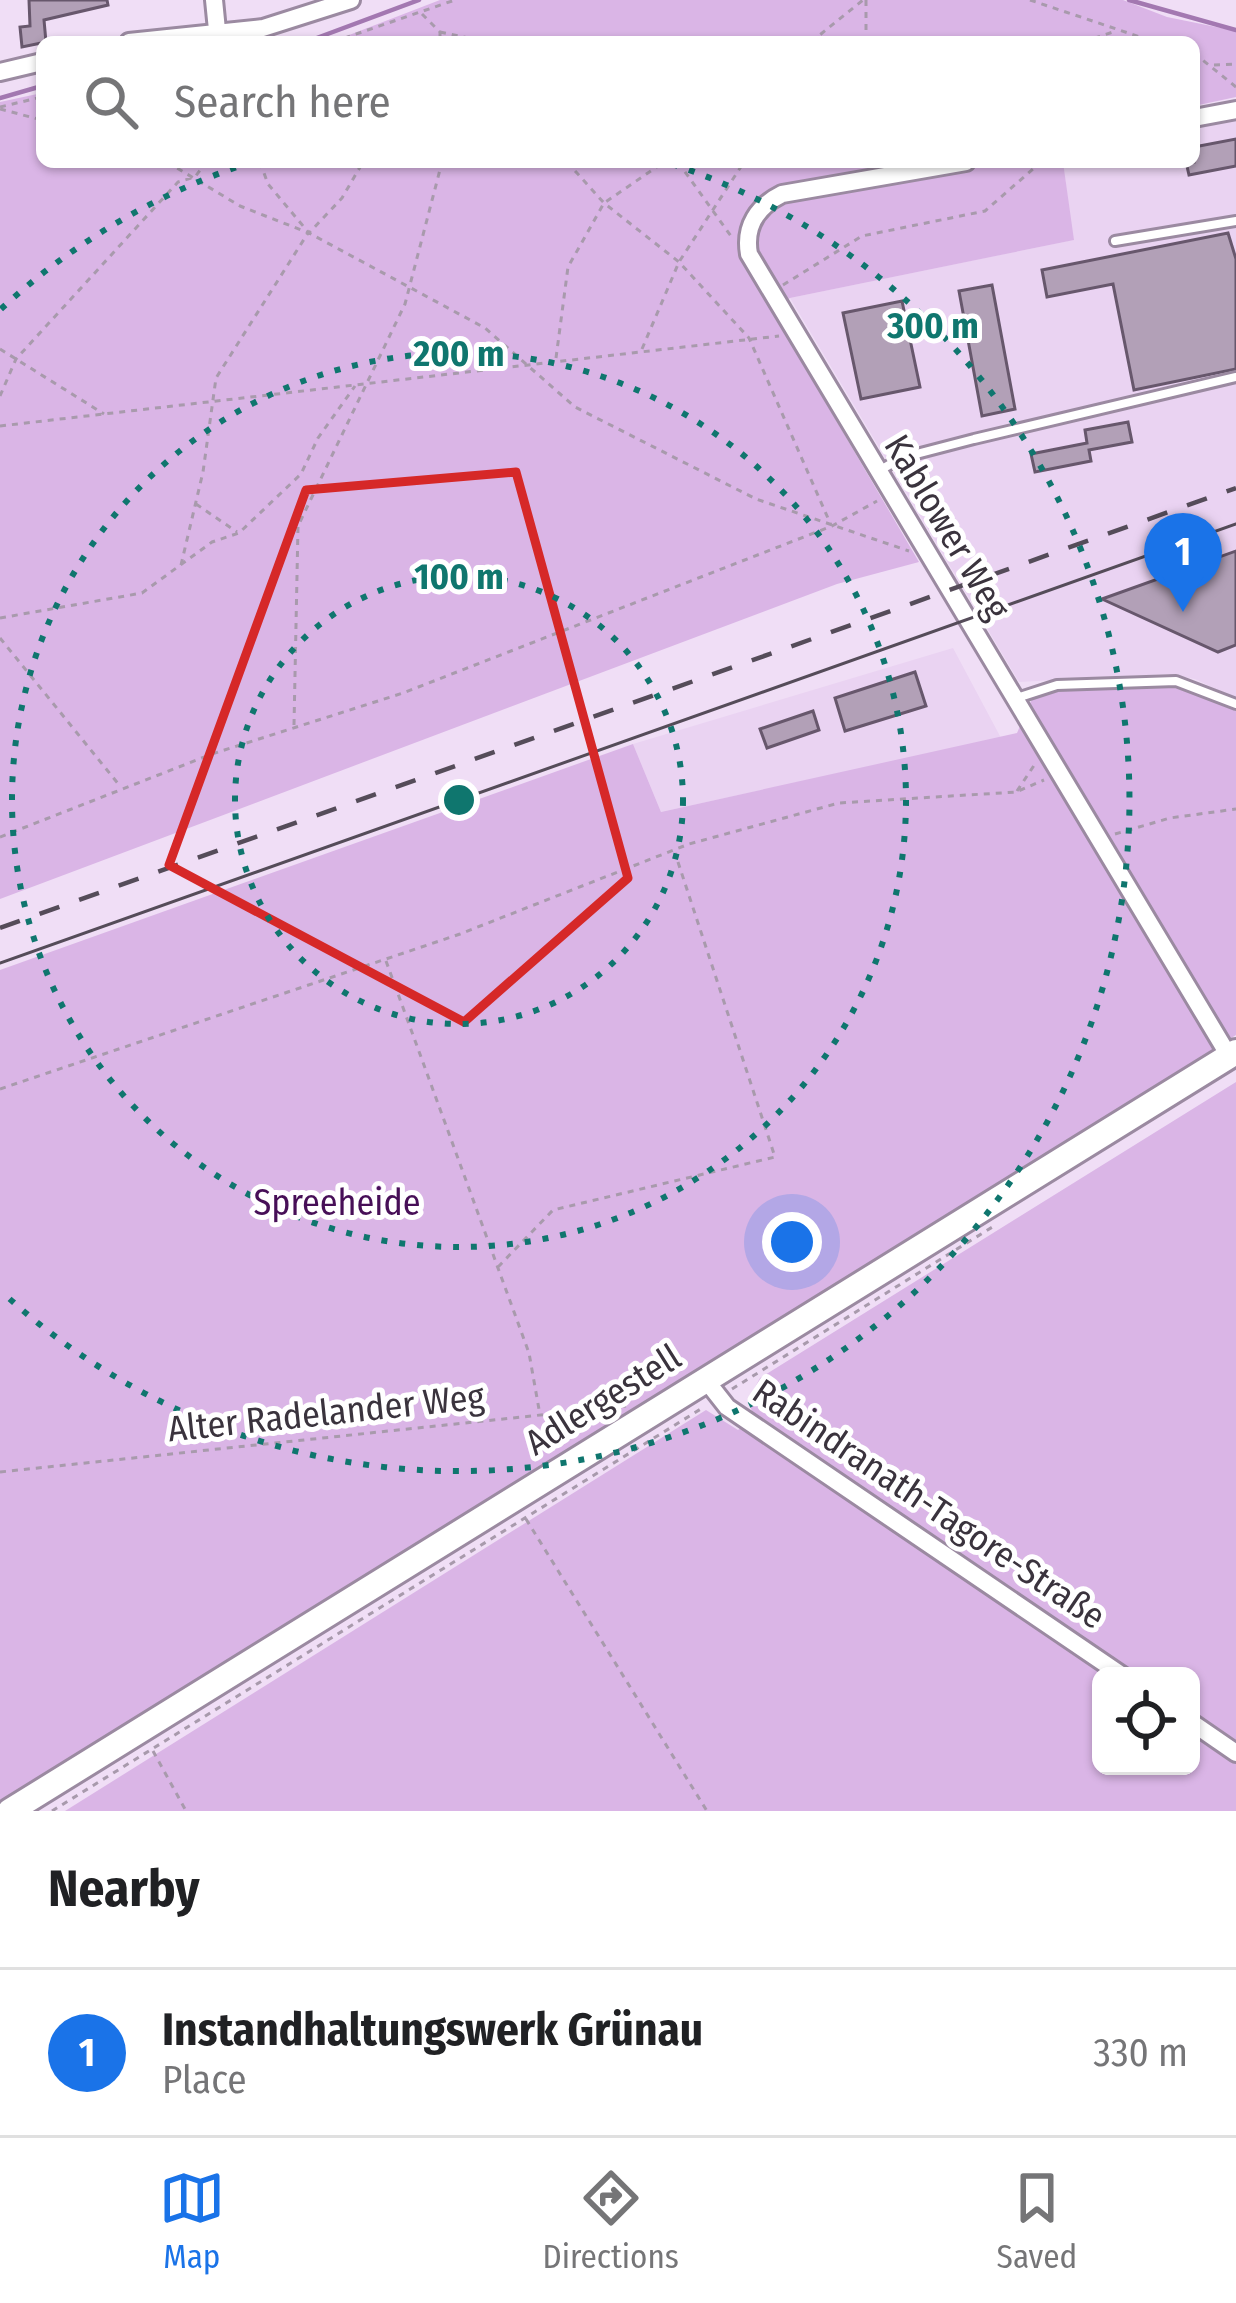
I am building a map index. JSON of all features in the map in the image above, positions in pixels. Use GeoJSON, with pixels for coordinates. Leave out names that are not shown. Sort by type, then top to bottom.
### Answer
{"type":"FeatureCollection","features":[{"type":"Feature","properties":{"kind":"main road","name":"Adlergestell"},"geometry":{"type":"LineString","coordinates":[[10,1811],[658,1408],[712,1389],[1233,1054]]}},
{"type":"Feature","properties":{"kind":"street"},"geometry":{"type":"LineString","coordinates":[[214,0],[217,30]]}},
{"type":"Feature","properties":{"kind":"street"},"geometry":{"type":"LineString","coordinates":[[173,36],[278,25],[351,0]]}},
{"type":"Feature","properties":{"kind":"street"},"geometry":{"type":"LineString","coordinates":[[0,72],[36,63]]}},
{"type":"Feature","properties":{"kind":"street"},"geometry":{"type":"LineString","coordinates":[[1200,117],[1236,110]]}},
{"type":"Feature","properties":{"kind":"street","name":"Kablower Weg"},"geometry":{"type":"LineString","coordinates":[[932,168],[782,194],[768,201],[746,241],[770,294],[889,495],[1096,840],[1233,1054]]}},
{"type":"Feature","properties":{"kind":"street","name":"Rabindranath-Tagore-Straße"},"geometry":{"type":"LineString","coordinates":[[712,1389],[1110,1667]]}},
{"type":"Feature","properties":{"kind":"street"},"geometry":{"type":"LineString","coordinates":[[1200,1728],[1236,1753]]}},
{"type":"Feature","properties":{"kind":"lane"},"geometry":{"type":"LineString","coordinates":[[1115,241],[1236,221]]}},
{"type":"Feature","properties":{"kind":"lane"},"geometry":{"type":"LineString","coordinates":[[876,472],[901,458],[1236,377]]}},
{"type":"Feature","properties":{"kind":"lane"},"geometry":{"type":"LineString","coordinates":[[901,446],[901,458]]}},
{"type":"Feature","properties":{"kind":"lane"},"geometry":{"type":"LineString","coordinates":[[1013,700],[1057,685],[1176,681],[1236,704]]}},
{"type":"Feature","properties":{"kind":"path"},"geometry":{"type":"LineString","coordinates":[[350,36],[421,13],[435,3],[455,0]]}},
{"type":"Feature","properties":{"kind":"path"},"geometry":{"type":"LineString","coordinates":[[819,36],[865,0]]}},
{"type":"Feature","properties":{"kind":"path"},"geometry":{"type":"LineString","coordinates":[[865,0],[866,36]]}},
{"type":"Feature","properties":{"kind":"path"},"geometry":{"type":"LineString","coordinates":[[1030,0],[1130,36]]}},
{"type":"Feature","properties":{"kind":"path"},"geometry":{"type":"LineString","coordinates":[[421,13],[444,36]]}},
{"type":"Feature","properties":{"kind":"path"},"geometry":{"type":"LineString","coordinates":[[440,32],[459,36]]}},
{"type":"Feature","properties":{"kind":"path"},"geometry":{"type":"LineString","coordinates":[[1102,36],[1114,32]]}},
{"type":"Feature","properties":{"kind":"path"},"geometry":{"type":"LineString","coordinates":[[1200,57],[1236,87]]}},
{"type":"Feature","properties":{"kind":"path"},"geometry":{"type":"LineString","coordinates":[[1212,65],[1236,64]]}},
{"type":"Feature","properties":{"kind":"path"},"geometry":{"type":"LineString","coordinates":[[0,108],[36,99]]}},
{"type":"Feature","properties":{"kind":"path"},"geometry":{"type":"LineString","coordinates":[[0,108],[36,118]]}},
{"type":"Feature","properties":{"kind":"path"},"geometry":{"type":"LineString","coordinates":[[178,168],[240,206],[309,232],[408,291],[485,328],[574,407],[756,499],[906,551],[922,550]]}},
{"type":"Feature","properties":{"kind":"path"},"geometry":{"type":"LineString","coordinates":[[0,396],[16,359],[178,182],[195,177],[202,168]]}},
{"type":"Feature","properties":{"kind":"path"},"geometry":{"type":"LineString","coordinates":[[262,168],[268,184],[309,232]]}},
{"type":"Feature","properties":{"kind":"path"},"geometry":{"type":"LineString","coordinates":[[181,567],[216,378],[309,232],[341,198],[359,168]]}},
{"type":"Feature","properties":{"kind":"path"},"geometry":{"type":"LineString","coordinates":[[294,726],[298,526],[408,291],[440,168]]}},
{"type":"Feature","properties":{"kind":"path"},"geometry":{"type":"LineString","coordinates":[[572,168],[604,203],[679,262],[748,338],[832,526]]}},
{"type":"Feature","properties":{"kind":"path"},"geometry":{"type":"LineString","coordinates":[[556,359],[568,267],[604,203],[655,168]]}},
{"type":"Feature","properties":{"kind":"path"},"geometry":{"type":"LineString","coordinates":[[682,168],[712,210]]}},
{"type":"Feature","properties":{"kind":"path"},"geometry":{"type":"LineString","coordinates":[[642,351],[679,262],[740,168]]}},
{"type":"Feature","properties":{"kind":"path"},"geometry":{"type":"LineString","coordinates":[[770,294],[862,236],[985,211],[1034,168]]}},
{"type":"Feature","properties":{"kind":"path"},"geometry":{"type":"LineString","coordinates":[[0,426],[792,331]]}},
{"type":"Feature","properties":{"kind":"path"},"geometry":{"type":"LineString","coordinates":[[0,349],[106,415]]}},
{"type":"Feature","properties":{"kind":"path"},"geometry":{"type":"LineString","coordinates":[[0,618],[142,593],[212,542],[239,533],[301,474],[318,438],[356,385]]}},
{"type":"Feature","properties":{"kind":"path"},"geometry":{"type":"LineString","coordinates":[[0,837],[294,726],[403,693],[832,526],[889,495]]}},
{"type":"Feature","properties":{"kind":"path"},"geometry":{"type":"LineString","coordinates":[[196,504],[239,533]]}},
{"type":"Feature","properties":{"kind":"path"},"geometry":{"type":"LineString","coordinates":[[0,638],[122,788]]}},
{"type":"Feature","properties":{"kind":"path"},"geometry":{"type":"LineString","coordinates":[[1016,792],[1043,752]]}},
{"type":"Feature","properties":{"kind":"path"},"geometry":{"type":"LineString","coordinates":[[0,1089],[385,959],[674,850],[839,803],[1016,792],[1057,775]]}},
{"type":"Feature","properties":{"kind":"path"},"geometry":{"type":"LineString","coordinates":[[1096,840],[1170,818],[1236,809]]}},
{"type":"Feature","properties":{"kind":"path"},"geometry":{"type":"LineString","coordinates":[[498,1267],[553,1210],[775,1156],[674,850]]}},
{"type":"Feature","properties":{"kind":"path"},"geometry":{"type":"LineString","coordinates":[[385,959],[529,1352],[540,1415]]}},
{"type":"Feature","properties":{"kind":"path"},"geometry":{"type":"LineString","coordinates":[[52,1811],[525,1517],[712,1389],[1005,1220]]}},
{"type":"Feature","properties":{"kind":"path","name":"Alter Radelander Weg"},"geometry":{"type":"LineString","coordinates":[[0,1472],[540,1415],[658,1408]]}},
{"type":"Feature","properties":{"kind":"path"},"geometry":{"type":"LineString","coordinates":[[525,1517],[707,1811]]}},
{"type":"Feature","properties":{"kind":"path"},"geometry":{"type":"LineString","coordinates":[[152,1749],[186,1811]]}},
{"type":"Feature","properties":{"kind":"highlighted area"},"geometry":{"type":"Polygon","coordinates":[[[516,472],[628,878],[464,1022],[169,865],[306,490],[516,472]]]}},
{"type":"Feature","properties":{"kind":"shaded area"},"geometry":{"type":"Polygon","coordinates":[[[1236,118],[1236,699],[1195,679],[1167,674],[1019,682],[790,298],[1073,240],[1064,168],[1200,168],[1200,126],[1236,118]]]}},
{"type":"Feature","properties":{"kind":"shaded area"},"geometry":{"type":"Polygon","coordinates":[[[953,648],[1001,738],[661,812],[633,744],[953,648]]]}},
{"type":"Feature","properties":{"kind":"green space"},"geometry":{"type":"Polygon","coordinates":[[[440,0],[1123,0],[1167,17],[1236,31],[1236,97],[1200,105],[1200,36],[347,36],[440,0]]]}},
{"type":"Feature","properties":{"kind":"green space"},"geometry":{"type":"Polygon","coordinates":[[[36,94],[36,168],[1064,168],[1074,240],[790,298],[771,309],[919,562],[837,584],[0,899],[0,102],[36,94]]]}},
{"type":"Feature","properties":{"kind":"green space","name":"Spreeheide"},"geometry":{"type":"Polygon","coordinates":[[[1181,686],[1236,711],[1236,1035],[0,1805],[0,970],[633,744],[661,812],[1017,733],[1032,699],[1041,692],[1181,686]]]}},
{"type":"Feature","properties":{"kind":"green space"},"geometry":{"type":"Polygon","coordinates":[[[1236,1082],[1236,1811],[65,1811],[706,1410],[738,1430],[754,1417],[748,1400],[760,1378],[1236,1082]]]}},
{"type":"Feature","properties":{"kind":"building"},"geometry":{"type":"Polygon","coordinates":[[[29,0],[107,0],[108,5],[44,20],[45,36],[36,36],[36,44],[22,47],[20,27],[30,26],[29,0]]]}},
{"type":"Feature","properties":{"kind":"building"},"geometry":{"type":"Polygon","coordinates":[[[1236,139],[1236,166],[1189,175],[1187,168],[1200,168],[1200,146],[1236,139]]]}},
{"type":"Feature","properties":{"kind":"building"},"geometry":{"type":"Polygon","coordinates":[[[1228,233],[1236,259],[1236,369],[1134,390],[1113,284],[1047,297],[1042,270],[1228,233]]]}},
{"type":"Feature","properties":{"kind":"building"},"geometry":{"type":"Polygon","coordinates":[[[992,285],[1015,409],[982,416],[959,291],[992,285]]]}},
{"type":"Feature","properties":{"kind":"building"},"geometry":{"type":"Polygon","coordinates":[[[902,301],[920,387],[861,399],[843,313],[902,301]]]}},
{"type":"Feature","properties":{"kind":"building"},"geometry":{"type":"Polygon","coordinates":[[[1128,422],[1132,442],[1089,450],[1091,461],[1035,472],[1031,454],[1087,443],[1085,430],[1128,422]]]}},
{"type":"Feature","properties":{"kind":"building"},"geometry":{"type":"Polygon","coordinates":[[[1236,551],[1236,645],[1218,652],[1102,599],[1236,551]]]}},
{"type":"Feature","properties":{"kind":"building"},"geometry":{"type":"Polygon","coordinates":[[[915,672],[926,706],[845,731],[835,698],[915,672]]]}},
{"type":"Feature","properties":{"kind":"building"},"geometry":{"type":"Polygon","coordinates":[[[813,711],[819,730],[767,748],[760,729],[813,711]]]}},
{"type":"Feature","properties":{"kind":"waterway"},"geometry":{"type":"LineString","coordinates":[[322,36],[419,0]]}},
{"type":"Feature","properties":{"kind":"waterway"},"geometry":{"type":"LineString","coordinates":[[1129,0],[1236,30]]}},
{"type":"Feature","properties":{"kind":"waterway"},"geometry":{"type":"LineString","coordinates":[[0,98],[36,88]]}},
{"type":"Feature","properties":{"kind":"tram line"},"geometry":{"type":"LineString","coordinates":[[0,963],[1236,524]]}},
{"type":"Feature","properties":{"kind":"railway"},"geometry":{"type":"LineString","coordinates":[[0,928],[1236,488]]}},
{"type":"Feature","properties":{"kind":"place","name":"Instandhaltungswerk Grünau"},"geometry":{"type":"Point","coordinates":[1183,612]}}]}
